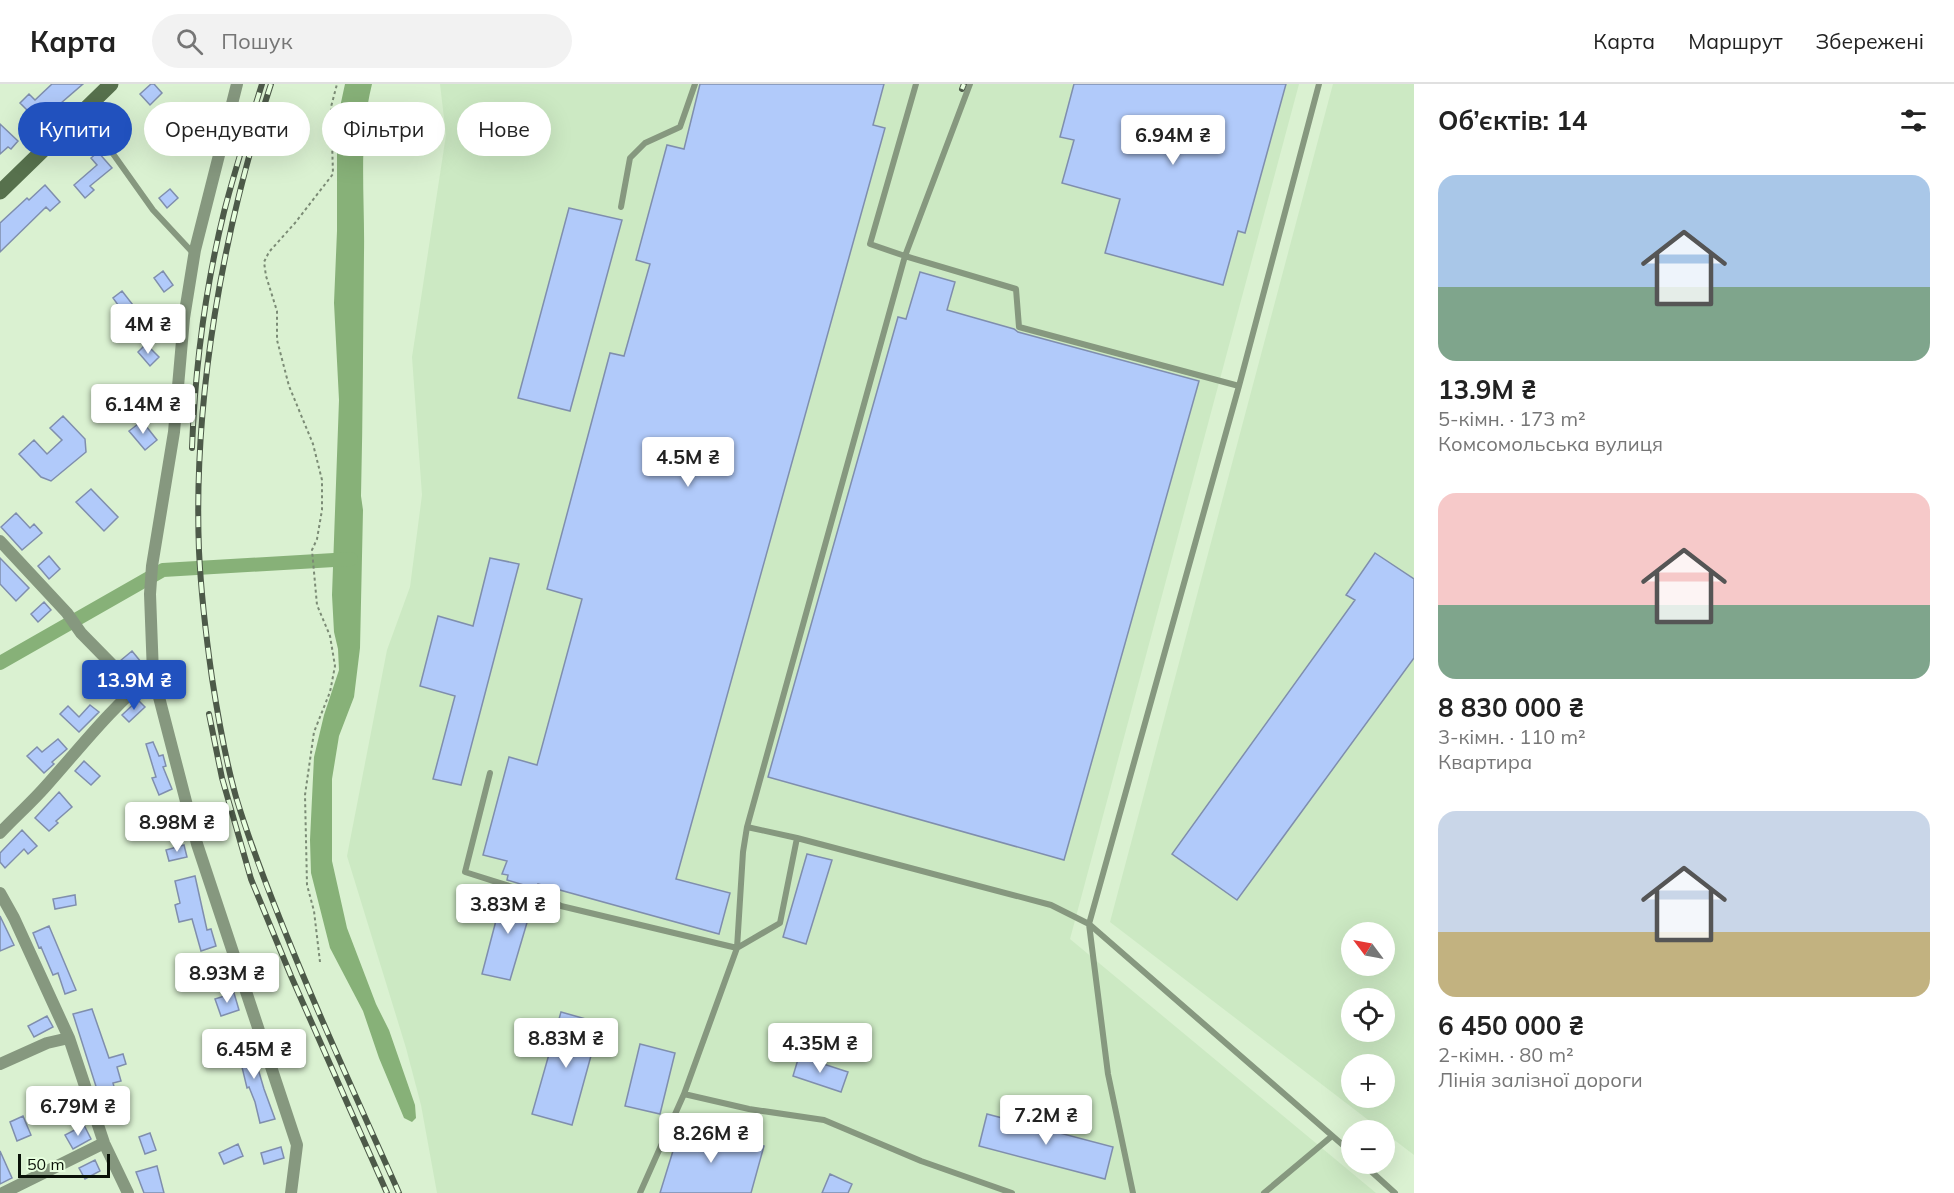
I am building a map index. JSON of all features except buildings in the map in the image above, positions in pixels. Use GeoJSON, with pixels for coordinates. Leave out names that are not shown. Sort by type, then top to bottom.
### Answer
{"type":"FeatureCollection","features":[{"type":"Feature","properties":{"kind":"street"},"geometry":{"type":"LineString","coordinates":[[92,102],[111,84]]}},
{"type":"Feature","properties":{"kind":"street"},"geometry":{"type":"LineString","coordinates":[[237,84],[194,254],[184,318],[174,432],[152,566],[150,594],[153,674],[197,844],[297,1145],[291,1193]]}},
{"type":"Feature","properties":{"kind":"street"},"geometry":{"type":"LineString","coordinates":[[0,192],[37,156]]}},
{"type":"Feature","properties":{"kind":"street"},"geometry":{"type":"LineString","coordinates":[[0,541],[67,613],[81,633],[135,688]]}},
{"type":"Feature","properties":{"kind":"street"},"geometry":{"type":"LineString","coordinates":[[0,833],[44,789],[118,705],[153,674]]}},
{"type":"Feature","properties":{"kind":"street"},"geometry":{"type":"LineString","coordinates":[[0,893],[14,918],[69,1038],[104,1143],[128,1193]]}},
{"type":"Feature","properties":{"kind":"street"},"geometry":{"type":"LineString","coordinates":[[0,1064],[47,1043],[69,1038]]}},
{"type":"Feature","properties":{"kind":"street"},"geometry":{"type":"LineString","coordinates":[[3,1193],[104,1143]]}},
{"type":"Feature","properties":{"kind":"lane"},"geometry":{"type":"LineString","coordinates":[[621,207],[630,158],[645,143],[680,127],[695,84]]}},
{"type":"Feature","properties":{"kind":"lane"},"geometry":{"type":"LineString","coordinates":[[916,84],[870,244],[1016,289],[1019,327],[1239,386]]}},
{"type":"Feature","properties":{"kind":"lane"},"geometry":{"type":"LineString","coordinates":[[640,1193],[684,1094],[738,948],[743,852],[747,827],[905,256],[970,84]]}},
{"type":"Feature","properties":{"kind":"lane"},"geometry":{"type":"LineString","coordinates":[[1133,1193],[1108,1074],[1089,924],[1239,386],[1319,84]]}},
{"type":"Feature","properties":{"kind":"lane"},"geometry":{"type":"LineString","coordinates":[[115,156],[153,210],[194,254]]}},
{"type":"Feature","properties":{"kind":"lane"},"geometry":{"type":"LineString","coordinates":[[490,772],[465,872],[544,897],[561,906],[738,948],[780,922],[797,838]]}},
{"type":"Feature","properties":{"kind":"lane"},"geometry":{"type":"LineString","coordinates":[[747,827],[1051,905],[1089,924],[1341,1144]]}},
{"type":"Feature","properties":{"kind":"lane"},"geometry":{"type":"LineString","coordinates":[[684,1094],[749,1109],[824,1120],[921,1161],[1012,1193]]}},
{"type":"Feature","properties":{"kind":"lane"},"geometry":{"type":"LineString","coordinates":[[1264,1193],[1332,1136]]}},
{"type":"Feature","properties":{"kind":"lane"},"geometry":{"type":"LineString","coordinates":[[1374,1174],[1395,1193]]}},
{"type":"Feature","properties":{"kind":"path"},"geometry":{"type":"LineString","coordinates":[[320,962],[314,910],[307,885],[305,795],[314,732],[330,692],[335,666],[330,636],[317,605],[312,550],[317,539],[322,510],[322,480],[313,444],[289,386],[277,340],[277,311],[266,276],[264,261],[333,174],[331,107],[337,84]]}},
{"type":"Feature","properties":{"kind":"shaded area"},"geometry":{"type":"Polygon","coordinates":[[[345,84],[372,84],[369,102],[341,102],[345,84]]]}},
{"type":"Feature","properties":{"kind":"shaded area"},"geometry":{"type":"Polygon","coordinates":[[[440,84],[1299,84],[1070,939],[1341,1164],[1341,1174],[1353,1174],[1376,1193],[437,1193],[421,1105],[406,1048],[347,856],[387,650],[410,587],[422,495],[412,357],[443,156],[445,156],[445,102],[442,102],[440,84]]]}},
{"type":"Feature","properties":{"kind":"shaded area"},"geometry":{"type":"Polygon","coordinates":[[[1333,84],[1414,84],[1414,1155],[1395,1140],[1395,1120],[1368,1120],[1353,1108],[1395,1108],[1395,1054],[1341,1054],[1341,1099],[1110,922],[1333,84]]]}},
{"type":"Feature","properties":{"kind":"shaded area"},"geometry":{"type":"Polygon","coordinates":[[[337,156],[364,156],[361,496],[363,510],[360,648],[354,697],[339,736],[332,779],[332,861],[347,928],[376,1004],[389,1030],[415,1105],[416,1118],[412,1122],[404,1118],[379,1058],[363,1011],[330,948],[311,873],[310,840],[314,757],[324,715],[339,670],[332,595],[339,400],[334,303],[337,156]]]}},
{"type":"Feature","properties":{"kind":"waterway"},"geometry":{"type":"LineString","coordinates":[[0,663],[163,570],[351,559]]}},
{"type":"Feature","properties":{"kind":"railway"},"geometry":{"type":"LineString","coordinates":[[192,448],[198,358],[211,270],[228,196],[262,84]]}},
{"type":"Feature","properties":{"kind":"railway"},"geometry":{"type":"LineString","coordinates":[[271,84],[239,197],[226,255],[206,374],[198,493],[199,551],[206,630],[225,752],[248,834],[303,975],[399,1193]]}},
{"type":"Feature","properties":{"kind":"railway"},"geometry":{"type":"LineString","coordinates":[[962,89],[964,84]]}},
{"type":"Feature","properties":{"kind":"railway"},"geometry":{"type":"LineString","coordinates":[[209,714],[222,778],[251,879],[291,976],[387,1193]]}}]}
